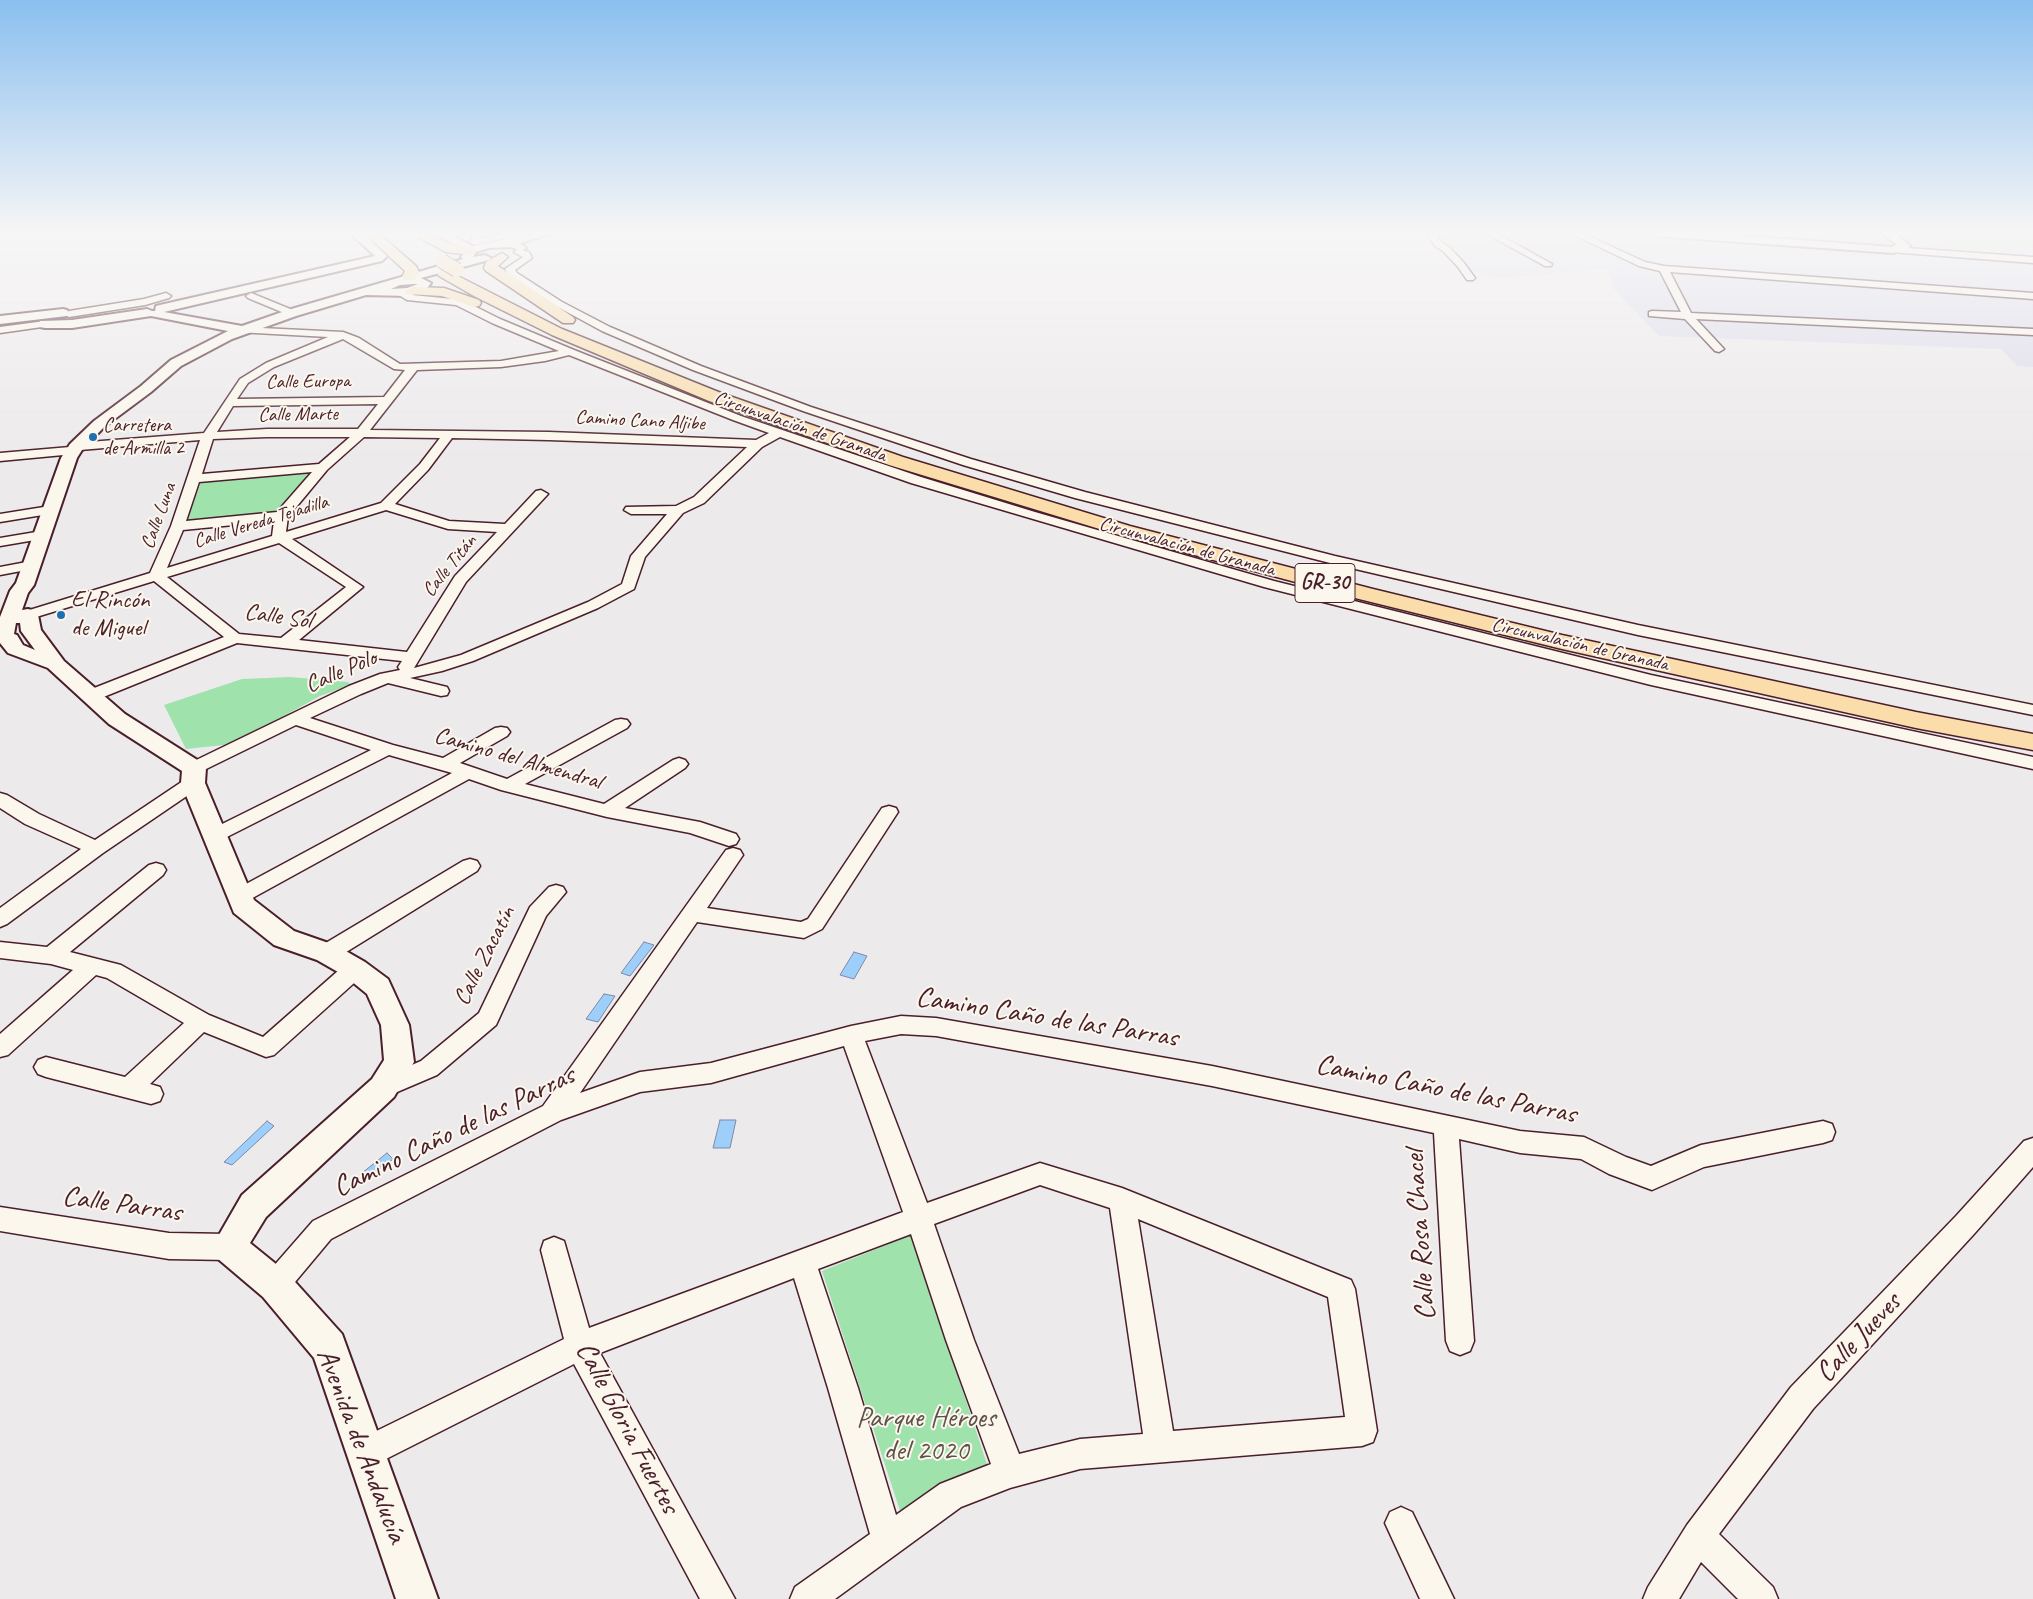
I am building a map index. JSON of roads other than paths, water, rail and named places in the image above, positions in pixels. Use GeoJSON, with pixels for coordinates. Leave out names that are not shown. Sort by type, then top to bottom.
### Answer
{"type":"FeatureCollection","features":[{"type":"Feature","properties":{"kind":"highway"},"geometry":{"type":"LineString","coordinates":[[484,308],[576,345],[591,342],[577,325],[548,308]]}},
{"type":"Feature","properties":{"kind":"highway","name":"Circunvalación de Granada"},"geometry":{"type":"LineString","coordinates":[[504,308],[591,342],[813,422],[1009,484],[1133,520],[1482,611],[2033,727]]}},
{"type":"Feature","properties":{"kind":"highway","name":"Circunvalación de Granada"},"geometry":{"type":"LineString","coordinates":[[524,308],[535,311],[591,342],[715,398],[791,426],[995,492],[1123,530],[1367,594],[1562,642],[1916,720],[2033,742]]}},
{"type":"Feature","properties":{"kind":"street"},"geometry":{"type":"LineString","coordinates":[[0,320],[69,314],[110,308]]}},
{"type":"Feature","properties":{"kind":"street"},"geometry":{"type":"LineString","coordinates":[[0,330],[45,324],[72,324],[174,308]]}},
{"type":"Feature","properties":{"kind":"street"},"geometry":{"type":"LineString","coordinates":[[279,308],[292,313]]}},
{"type":"Feature","properties":{"kind":"street"},"geometry":{"type":"LineString","coordinates":[[229,1247],[254,1206],[383,1088],[399,1062],[394,1025],[378,987],[355,969],[327,954],[284,938],[244,906],[193,776],[117,719],[55,664],[15,649],[13,628],[19,591],[26,585],[50,510],[75,448],[99,424],[146,389],[176,363],[241,330],[310,308]]}},
{"type":"Feature","properties":{"kind":"street"},"geometry":{"type":"LineString","coordinates":[[470,308],[496,321],[570,352],[736,418],[916,480],[1030,516],[1269,584],[1651,680],[1902,737],[2033,763]]}},
{"type":"Feature","properties":{"kind":"street"},"geometry":{"type":"LineString","coordinates":[[566,308],[606,329],[697,368],[807,409],[967,462],[1080,495],[1344,562],[1638,630],[2033,710]]}},
{"type":"Feature","properties":{"kind":"street"},"geometry":{"type":"LineString","coordinates":[[1683,308],[1687,315],[1719,349]]}},
{"type":"Feature","properties":{"kind":"street"},"geometry":{"type":"LineString","coordinates":[[155,312],[241,330],[343,335],[355,340],[398,367],[501,364],[545,358],[570,352]]}},
{"type":"Feature","properties":{"kind":"street"},"geometry":{"type":"LineString","coordinates":[[45,324],[69,314]]}},
{"type":"Feature","properties":{"kind":"street"},"geometry":{"type":"LineString","coordinates":[[1652,314],[2033,332]]}},
{"type":"Feature","properties":{"kind":"street","name":"Calle Luna"},"geometry":{"type":"LineString","coordinates":[[156,576],[178,526],[208,436],[228,402],[244,381],[257,372],[343,335]]}},
{"type":"Feature","properties":{"kind":"street"},"geometry":{"type":"LineString","coordinates":[[285,643],[356,587],[279,537],[281,516],[323,467],[361,433],[413,368]]}},
{"type":"Feature","properties":{"kind":"street","name":"Calle Europa"},"geometry":{"type":"LineString","coordinates":[[228,402],[388,400]]}},
{"type":"Feature","properties":{"kind":"street","name":"Calle Marte"},"geometry":{"type":"LineString","coordinates":[[0,457],[208,436],[267,433],[520,435]]}},
{"type":"Feature","properties":{"kind":"street"},"geometry":{"type":"LineString","coordinates":[[632,510],[678,510],[699,500],[758,444],[778,433]]}},
{"type":"Feature","properties":{"kind":"street"},"geometry":{"type":"LineString","coordinates":[[449,434],[424,466],[386,506],[448,525],[509,528]]}},
{"type":"Feature","properties":{"kind":"street","name":"Camino Cano Aljibe"},"geometry":{"type":"LineString","coordinates":[[520,435],[758,444]]}},
{"type":"Feature","properties":{"kind":"street"},"geometry":{"type":"LineString","coordinates":[[193,479],[323,467]]}},
{"type":"Feature","properties":{"kind":"street","name":"Calle Titán"},"geometry":{"type":"LineString","coordinates":[[394,676],[412,657],[460,579],[542,494]]}},
{"type":"Feature","properties":{"kind":"street","name":"Calle Vereda Tejadilla"},"geometry":{"type":"LineString","coordinates":[[13,628],[156,576],[386,506]]}},
{"type":"Feature","properties":{"kind":"street"},"geometry":{"type":"LineString","coordinates":[[0,518],[50,510]]}},
{"type":"Feature","properties":{"kind":"street","name":"Calle Polo"},"geometry":{"type":"LineString","coordinates":[[0,919],[193,776],[295,719],[355,690],[394,676],[436,668],[467,658],[593,605],[629,586],[638,556],[678,510]]}},
{"type":"Feature","properties":{"kind":"street"},"geometry":{"type":"LineString","coordinates":[[178,526],[281,516]]}},
{"type":"Feature","properties":{"kind":"street"},"geometry":{"type":"LineString","coordinates":[[0,542],[42,535]]}},
{"type":"Feature","properties":{"kind":"street"},"geometry":{"type":"LineString","coordinates":[[0,571],[32,565]]}},
{"type":"Feature","properties":{"kind":"street","name":"Calle Sol"},"geometry":{"type":"LineString","coordinates":[[156,576],[235,638],[412,657]]}},
{"type":"Feature","properties":{"kind":"street"},"geometry":{"type":"LineString","coordinates":[[90,696],[235,638]]}},
{"type":"Feature","properties":{"kind":"street"},"geometry":{"type":"LineString","coordinates":[[394,676],[441,691]]}},
{"type":"Feature","properties":{"kind":"street","name":"Camino del Almendral"},"geometry":{"type":"LineString","coordinates":[[295,719],[387,749],[445,764],[508,786],[607,811],[693,827],[731,847],[693,914]]}},
{"type":"Feature","properties":{"kind":"street"},"geometry":{"type":"LineString","coordinates":[[508,786],[620,724]]}},
{"type":"Feature","properties":{"kind":"street"},"geometry":{"type":"LineString","coordinates":[[445,764],[501,732]]}},
{"type":"Feature","properties":{"kind":"street"},"geometry":{"type":"LineString","coordinates":[[215,836],[387,749]]}},
{"type":"Feature","properties":{"kind":"street"},"geometry":{"type":"LineString","coordinates":[[607,811],[679,764]]}},
{"type":"Feature","properties":{"kind":"street"},"geometry":{"type":"LineString","coordinates":[[240,896],[468,772]]}},
{"type":"Feature","properties":{"kind":"street"},"geometry":{"type":"LineString","coordinates":[[0,800],[32,820],[96,848]]}},
{"type":"Feature","properties":{"kind":"street"},"geometry":{"type":"LineString","coordinates":[[552,1113],[693,914],[804,930],[815,924],[889,812]]}},
{"type":"Feature","properties":{"kind":"street"},"geometry":{"type":"LineString","coordinates":[[327,954],[470,866]]}},
{"type":"Feature","properties":{"kind":"street"},"geometry":{"type":"LineString","coordinates":[[51,956],[156,870]]}},
{"type":"Feature","properties":{"kind":"street","name":"Calle Zacatín"},"geometry":{"type":"LineString","coordinates":[[383,1088],[428,1068],[488,1019],[537,912],[556,892]]}},
{"type":"Feature","properties":{"kind":"street"},"geometry":{"type":"LineString","coordinates":[[0,950],[51,956],[114,970],[201,1021],[266,1048],[355,969]]}},
{"type":"Feature","properties":{"kind":"street"},"geometry":{"type":"LineString","coordinates":[[0,1048],[93,965]]}},
{"type":"Feature","properties":{"kind":"street"},"geometry":{"type":"LineString","coordinates":[[46,1067],[141,1091],[201,1021]]}},
{"type":"Feature","properties":{"kind":"street","name":"Camino Caño de las Parras"},"geometry":{"type":"LineString","coordinates":[[275,1286],[322,1230],[552,1113],[640,1082],[711,1073],[851,1036],[901,1025],[936,1027],[1212,1076],[1446,1124],[1520,1142],[1584,1148],[1618,1166],[1652,1178],[1701,1156],[1823,1132]]}},
{"type":"Feature","properties":{"kind":"street"},"geometry":{"type":"LineString","coordinates":[[851,1036],[919,1218],[960,1340],[1010,1472]]}},
{"type":"Feature","properties":{"kind":"street","name":"Calle Rosa Chacel"},"geometry":{"type":"LineString","coordinates":[[1446,1124],[1460,1342]]}},
{"type":"Feature","properties":{"kind":"street","name":"Calle Jueves"},"geometry":{"type":"LineString","coordinates":[[1660,1599],[1698,1536],[1802,1398],[1959,1232],[2033,1149]]}},
{"type":"Feature","properties":{"kind":"street"},"geometry":{"type":"LineString","coordinates":[[367,1452],[580,1346],[1040,1174],[1122,1200],[1341,1289],[1362,1431],[1080,1454],[1010,1472],[951,1495],[807,1599]]}},
{"type":"Feature","properties":{"kind":"street"},"geometry":{"type":"LineString","coordinates":[[1122,1200],[1160,1447]]}},
{"type":"Feature","properties":{"kind":"street","name":"Calle Parras"},"geometry":{"type":"LineString","coordinates":[[2,1222],[169,1246],[229,1247]]}},
{"type":"Feature","properties":{"kind":"street","name":"Avenida de Andalucía"},"geometry":{"type":"LineString","coordinates":[[229,1247],[275,1286],[329,1347],[417,1599]]}},
{"type":"Feature","properties":{"kind":"street","name":"Calle Gloria Fuertes"},"geometry":{"type":"LineString","coordinates":[[554,1250],[580,1346],[718,1599]]}},
{"type":"Feature","properties":{"kind":"street"},"geometry":{"type":"LineString","coordinates":[[802,1262],[843,1388],[888,1541]]}},
{"type":"Feature","properties":{"kind":"street"},"geometry":{"type":"LineString","coordinates":[[1401,1523],[1437,1599]]}},
{"type":"Feature","properties":{"kind":"street"},"geometry":{"type":"LineString","coordinates":[[1698,1536],[1761,1599]]}},
{"type":"Feature","properties":{"kind":"water"},"geometry":{"type":"Polygon","coordinates":[[[644,942],[654,945],[630,976],[621,973],[644,942]]]}},
{"type":"Feature","properties":{"kind":"water"},"geometry":{"type":"Polygon","coordinates":[[[854,952],[867,956],[854,979],[840,975],[854,952]]]}},
{"type":"Feature","properties":{"kind":"water"},"geometry":{"type":"Polygon","coordinates":[[[604,994],[615,996],[598,1022],[586,1019],[604,994]]]}},
{"type":"Feature","properties":{"kind":"water"},"geometry":{"type":"Polygon","coordinates":[[[720,1120],[736,1120],[730,1148],[713,1148],[720,1120]]]}},
{"type":"Feature","properties":{"kind":"water"},"geometry":{"type":"Polygon","coordinates":[[[267,1121],[274,1126],[232,1165],[224,1162],[267,1121]]]}},
{"type":"Feature","properties":{"kind":"water"},"geometry":{"type":"Polygon","coordinates":[[[387,1153],[393,1159],[369,1179],[362,1173],[387,1153]]]}},
{"type":"Feature","properties":{"kind":"place","name":"Carretera de Armilla 2"},"geometry":{"type":"Point","coordinates":[93,437]}},
{"type":"Feature","properties":{"kind":"place","name":"El Rincón de Miguel"},"geometry":{"type":"Point","coordinates":[61,615]}},
{"type":"Feature","properties":{"kind":"park label","name":"Parque Héroes del 2020"},"geometry":{"type":"Point","coordinates":[926,1435]}}]}
